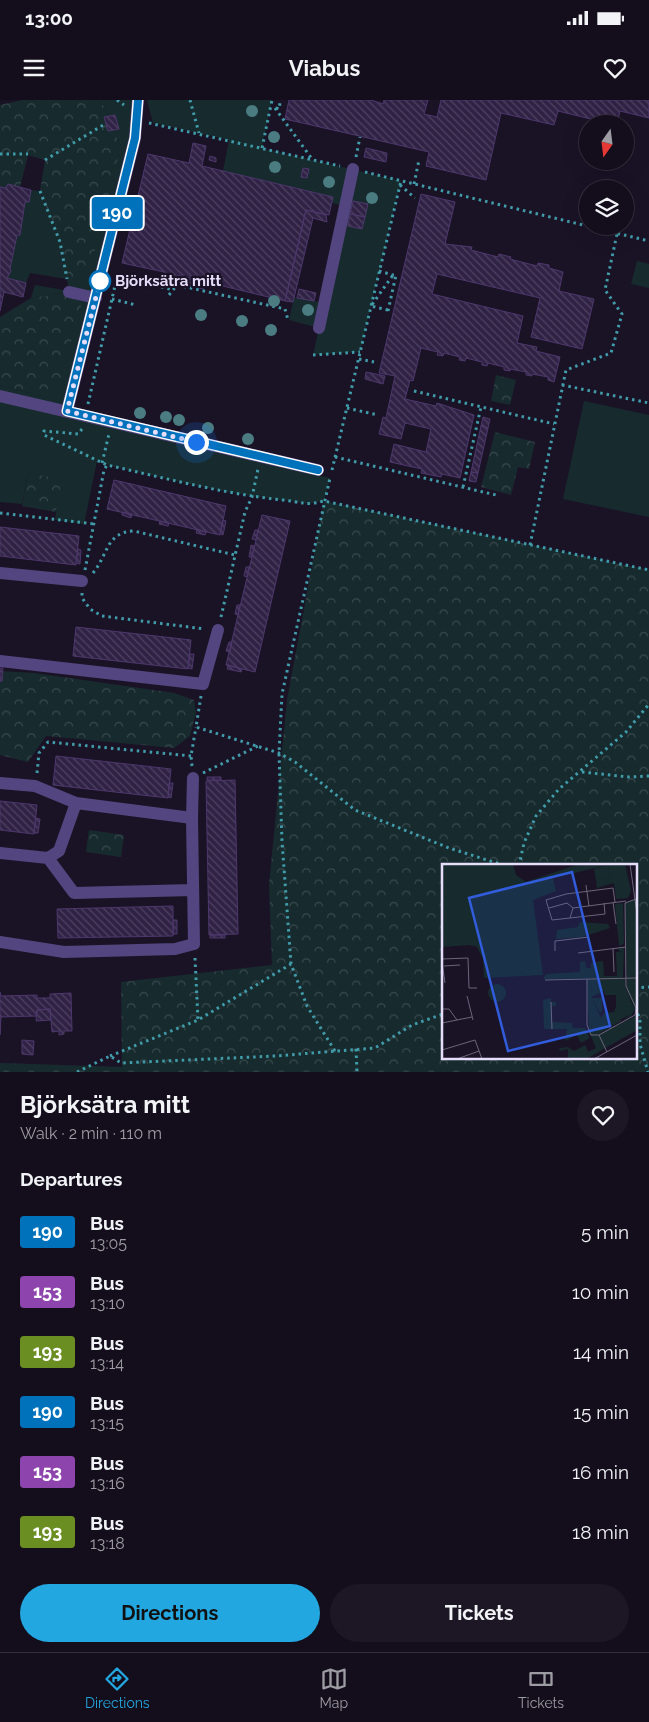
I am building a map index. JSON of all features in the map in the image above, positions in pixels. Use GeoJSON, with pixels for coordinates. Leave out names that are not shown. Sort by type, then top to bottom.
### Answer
{"type":"FeatureCollection","features":[{"type":"Feature","properties":{"kind":"street"},"geometry":{"type":"LineString","coordinates":[[67,411],[138,121],[138,100]]}},
{"type":"Feature","properties":{"kind":"street"},"geometry":{"type":"LineString","coordinates":[[319,328],[352,169]]}},
{"type":"Feature","properties":{"kind":"street"},"geometry":{"type":"LineString","coordinates":[[69,292],[96,298]]}},
{"type":"Feature","properties":{"kind":"street"},"geometry":{"type":"LineString","coordinates":[[0,396],[318,470]]}},
{"type":"Feature","properties":{"kind":"street"},"geometry":{"type":"LineString","coordinates":[[0,573],[82,581]]}},
{"type":"Feature","properties":{"kind":"street"},"geometry":{"type":"LineString","coordinates":[[0,661],[203,684],[218,630]]}},
{"type":"Feature","properties":{"kind":"street"},"geometry":{"type":"LineString","coordinates":[[0,942],[64,952],[175,949],[194,944],[193,778]]}},
{"type":"Feature","properties":{"kind":"street"},"geometry":{"type":"LineString","coordinates":[[0,783],[35,786],[76,803],[192,818]]}},
{"type":"Feature","properties":{"kind":"street"},"geometry":{"type":"LineString","coordinates":[[0,853],[48,858],[58,851],[76,803]]}},
{"type":"Feature","properties":{"kind":"street"},"geometry":{"type":"LineString","coordinates":[[48,858],[74,893],[193,890]]}},
{"type":"Feature","properties":{"kind":"path"},"geometry":{"type":"LineString","coordinates":[[190,100],[199,133]]}},
{"type":"Feature","properties":{"kind":"path"},"geometry":{"type":"LineString","coordinates":[[262,148],[272,100]]}},
{"type":"Feature","properties":{"kind":"path"},"geometry":{"type":"LineString","coordinates":[[272,107],[279,109],[280,103],[283,104]]}},
{"type":"Feature","properties":{"kind":"path"},"geometry":{"type":"LineString","coordinates":[[272,107],[312,160]]}},
{"type":"Feature","properties":{"kind":"path"},"geometry":{"type":"LineString","coordinates":[[138,121],[199,133],[579,225]]}},
{"type":"Feature","properties":{"kind":"path"},"geometry":{"type":"LineString","coordinates":[[45,160],[105,124]]}},
{"type":"Feature","properties":{"kind":"path"},"geometry":{"type":"LineString","coordinates":[[359,143],[360,137]]}},
{"type":"Feature","properties":{"kind":"path"},"geometry":{"type":"LineString","coordinates":[[0,154],[28,154]]}},
{"type":"Feature","properties":{"kind":"path"},"geometry":{"type":"LineString","coordinates":[[414,184],[419,160]]}},
{"type":"Feature","properties":{"kind":"path"},"geometry":{"type":"LineString","coordinates":[[400,183],[414,198]]}},
{"type":"Feature","properties":{"kind":"path"},"geometry":{"type":"LineString","coordinates":[[336,1051],[306,1006],[291,964],[282,841],[280,753],[282,694],[324,501],[400,183]]}},
{"type":"Feature","properties":{"kind":"path"},"geometry":{"type":"LineString","coordinates":[[40,191],[60,242],[69,292]]}},
{"type":"Feature","properties":{"kind":"path"},"geometry":{"type":"LineString","coordinates":[[530,545],[566,370],[611,352],[622,314],[605,290],[617,235]]}},
{"type":"Feature","properties":{"kind":"path"},"geometry":{"type":"LineString","coordinates":[[622,235],[649,241]]}},
{"type":"Feature","properties":{"kind":"path"},"geometry":{"type":"LineString","coordinates":[[371,306],[388,311],[396,275],[379,271]]}},
{"type":"Feature","properties":{"kind":"path"},"geometry":{"type":"LineString","coordinates":[[371,306],[393,274]]}},
{"type":"Feature","properties":{"kind":"path"},"geometry":{"type":"LineString","coordinates":[[173,290],[117,277],[83,428],[78,434],[44,431],[44,435],[107,465],[252,497],[287,500],[308,505],[324,501],[649,570]]}},
{"type":"Feature","properties":{"kind":"path"},"geometry":{"type":"LineString","coordinates":[[169,295],[178,286],[180,278],[186,279],[185,287]]}},
{"type":"Feature","properties":{"kind":"path"},"geometry":{"type":"LineString","coordinates":[[166,288],[168,283]]}},
{"type":"Feature","properties":{"kind":"path"},"geometry":{"type":"LineString","coordinates":[[178,286],[285,309],[288,320]]}},
{"type":"Feature","properties":{"kind":"path"},"geometry":{"type":"LineString","coordinates":[[112,299],[136,305]]}},
{"type":"Feature","properties":{"kind":"path"},"geometry":{"type":"LineString","coordinates":[[313,355],[360,352]]}},
{"type":"Feature","properties":{"kind":"path"},"geometry":{"type":"LineString","coordinates":[[359,359],[374,362]]}},
{"type":"Feature","properties":{"kind":"path"},"geometry":{"type":"LineString","coordinates":[[562,385],[649,404]]}},
{"type":"Feature","properties":{"kind":"path"},"geometry":{"type":"LineString","coordinates":[[414,391],[554,424]]}},
{"type":"Feature","properties":{"kind":"path"},"geometry":{"type":"LineString","coordinates":[[463,486],[481,407]]}},
{"type":"Feature","properties":{"kind":"path"},"geometry":{"type":"LineString","coordinates":[[347,408],[378,415]]}},
{"type":"Feature","properties":{"kind":"path"},"geometry":{"type":"LineString","coordinates":[[102,463],[110,426]]}},
{"type":"Feature","properties":{"kind":"path"},"geometry":{"type":"LineString","coordinates":[[335,457],[496,494]]}},
{"type":"Feature","properties":{"kind":"path"},"geometry":{"type":"LineString","coordinates":[[107,465],[104,470],[82,581],[82,598],[90,609],[102,616],[218,630],[245,512],[252,497],[260,462]]}},
{"type":"Feature","properties":{"kind":"path"},"geometry":{"type":"LineString","coordinates":[[0,513],[94,524]]}},
{"type":"Feature","properties":{"kind":"path"},"geometry":{"type":"LineString","coordinates":[[82,581],[94,572],[112,539],[122,532],[134,531],[235,555]]}},
{"type":"Feature","properties":{"kind":"path"},"geometry":{"type":"LineString","coordinates":[[203,684],[191,756],[193,778],[259,746]]}},
{"type":"Feature","properties":{"kind":"path"},"geometry":{"type":"LineString","coordinates":[[519,864],[524,843],[536,816],[559,789],[582,772],[626,732],[649,704]]}},
{"type":"Feature","properties":{"kind":"path"},"geometry":{"type":"LineString","coordinates":[[196,727],[280,753],[295,762],[355,810],[449,848],[500,864]]}},
{"type":"Feature","properties":{"kind":"path"},"geometry":{"type":"LineString","coordinates":[[35,786],[39,753],[48,742],[191,756]]}},
{"type":"Feature","properties":{"kind":"path"},"geometry":{"type":"LineString","coordinates":[[582,772],[629,777],[649,776]]}},
{"type":"Feature","properties":{"kind":"path"},"geometry":{"type":"LineString","coordinates":[[194,944],[198,1020]]}},
{"type":"Feature","properties":{"kind":"path"},"geometry":{"type":"LineString","coordinates":[[77,1072],[110,1056],[198,1020],[291,964]]}},
{"type":"Feature","properties":{"kind":"path"},"geometry":{"type":"LineString","coordinates":[[636,988],[649,987]]}},
{"type":"Feature","properties":{"kind":"path"},"geometry":{"type":"LineString","coordinates":[[636,1010],[640,1019],[640,1044],[648,1072]]}},
{"type":"Feature","properties":{"kind":"path"},"geometry":{"type":"LineString","coordinates":[[110,1056],[121,1063],[374,1048],[412,1025],[442,1014]]}},
{"type":"Feature","properties":{"kind":"path"},"geometry":{"type":"LineString","coordinates":[[356,1050],[357,1072]]}},
{"type":"Feature","properties":{"kind":"green space"},"geometry":{"type":"Polygon","coordinates":[[[22,100],[95,100],[104,106],[121,147],[87,282],[67,279],[60,242],[40,191],[45,160],[28,155],[20,187],[8,184],[6,188],[0,187],[0,105],[22,100]]]}},
{"type":"Feature","properties":{"kind":"green space"},"geometry":{"type":"Polygon","coordinates":[[[95,100],[138,100],[67,411],[0,396],[0,385],[42,396],[69,292],[31,298],[35,285],[69,291],[67,279],[121,147],[114,130],[119,129],[115,115],[109,117],[104,106],[95,100]]]}},
{"type":"Feature","properties":{"kind":"green space"},"geometry":{"type":"Polygon","coordinates":[[[147,100],[272,100],[262,148],[401,181],[360,352],[313,355],[319,328],[289,320],[294,297],[324,303],[345,206],[332,203],[333,197],[223,171],[229,140],[153,123],[147,100]]]}},
{"type":"Feature","properties":{"kind":"green space"},"geometry":{"type":"Polygon","coordinates":[[[31,190],[40,191],[60,242],[67,279],[30,273],[26,283],[7,278],[11,271],[17,235],[20,234],[25,202],[29,202],[31,190]]]}},
{"type":"Feature","properties":{"kind":"green space"},"geometry":{"type":"Polygon","coordinates":[[[637,261],[649,264],[649,288],[631,284],[637,261]]]}},
{"type":"Feature","properties":{"kind":"green space"},"geometry":{"type":"Polygon","coordinates":[[[69,292],[84,295],[58,387],[42,396],[0,385],[0,317],[31,298],[69,292]]]}},
{"type":"Feature","properties":{"kind":"green space"},"geometry":{"type":"Polygon","coordinates":[[[496,375],[516,380],[510,405],[491,401],[496,375]]]}},
{"type":"Feature","properties":{"kind":"green space"},"geometry":{"type":"Polygon","coordinates":[[[0,401],[330,478],[324,501],[304,503],[239,494],[107,465],[97,461],[84,524],[55,520],[61,479],[28,473],[22,504],[0,502],[0,401]]]}},
{"type":"Feature","properties":{"kind":"green space"},"geometry":{"type":"Polygon","coordinates":[[[584,401],[649,415],[649,517],[563,499],[584,401]]]}},
{"type":"Feature","properties":{"kind":"green space"},"geometry":{"type":"Polygon","coordinates":[[[495,432],[535,442],[529,469],[518,467],[511,495],[481,487],[495,432]]]}},
{"type":"Feature","properties":{"kind":"green space"},"geometry":{"type":"Polygon","coordinates":[[[28,473],[62,479],[56,512],[22,506],[28,473]]]}},
{"type":"Feature","properties":{"kind":"green space"},"geometry":{"type":"Polygon","coordinates":[[[324,501],[649,570],[649,1072],[0,1072],[0,1063],[122,1067],[121,982],[272,965],[269,885],[287,700],[324,501]]]}},
{"type":"Feature","properties":{"kind":"green space"},"geometry":{"type":"Polygon","coordinates":[[[0,671],[34,673],[174,693],[194,700],[196,713],[190,736],[174,748],[46,736],[28,762],[0,755],[0,671]]]}},
{"type":"Feature","properties":{"kind":"green space"},"geometry":{"type":"Polygon","coordinates":[[[89,830],[124,835],[121,857],[86,852],[89,830]]]}},
{"type":"Feature","properties":{"kind":"building"},"geometry":{"type":"Polygon","coordinates":[[[289,100],[371,100],[383,104],[384,100],[428,100],[424,114],[437,117],[441,100],[649,100],[649,118],[620,111],[619,115],[579,116],[558,111],[554,125],[501,113],[486,180],[426,166],[429,152],[285,119],[289,100]]]}},
{"type":"Feature","properties":{"kind":"building"},"geometry":{"type":"Polygon","coordinates":[[[115,115],[119,129],[108,131],[104,117],[115,115]]]}},
{"type":"Feature","properties":{"kind":"building"},"geometry":{"type":"Polygon","coordinates":[[[193,143],[206,146],[202,166],[333,197],[329,215],[306,210],[285,301],[177,275],[175,285],[162,281],[164,272],[122,263],[148,154],[189,163],[193,143]]]}},
{"type":"Feature","properties":{"kind":"building"},"geometry":{"type":"Polygon","coordinates":[[[366,148],[387,153],[386,162],[364,157],[366,148]]]}},
{"type":"Feature","properties":{"kind":"building"},"geometry":{"type":"Polygon","coordinates":[[[210,156],[216,158],[216,162],[209,160],[210,156]]]}},
{"type":"Feature","properties":{"kind":"building"},"geometry":{"type":"Polygon","coordinates":[[[303,168],[309,169],[307,178],[301,177],[303,168]]]}},
{"type":"Feature","properties":{"kind":"building"},"geometry":{"type":"Polygon","coordinates":[[[8,184],[31,190],[29,202],[25,202],[20,235],[17,235],[11,271],[7,278],[26,283],[23,297],[4,292],[0,311],[0,187],[6,188],[8,184]]]}},
{"type":"Feature","properties":{"kind":"building"},"geometry":{"type":"Polygon","coordinates":[[[421,194],[455,202],[445,244],[472,247],[471,250],[498,257],[499,254],[537,266],[538,263],[549,265],[549,268],[563,272],[559,291],[594,299],[582,349],[531,337],[540,298],[437,274],[432,294],[523,316],[517,343],[537,347],[536,351],[560,357],[554,382],[548,380],[548,377],[532,374],[532,376],[526,375],[526,372],[510,369],[510,371],[504,370],[504,367],[488,363],[487,366],[482,365],[482,362],[466,358],[465,361],[459,360],[460,357],[444,353],[443,356],[437,355],[438,352],[421,348],[413,381],[410,380],[405,399],[436,406],[437,403],[474,415],[460,478],[442,474],[441,477],[421,473],[422,469],[390,462],[394,444],[426,452],[431,429],[405,423],[401,439],[379,434],[383,417],[386,418],[395,376],[379,373],[421,194]]]}},
{"type":"Feature","properties":{"kind":"building"},"geometry":{"type":"Polygon","coordinates":[[[353,201],[368,204],[365,217],[350,214],[353,201]]]}},
{"type":"Feature","properties":{"kind":"building"},"geometry":{"type":"Polygon","coordinates":[[[132,210],[135,210],[131,227],[128,226],[132,210]]]}},
{"type":"Feature","properties":{"kind":"building"},"geometry":{"type":"Polygon","coordinates":[[[306,210],[326,215],[327,222],[313,218],[293,302],[285,301],[306,210]]]}},
{"type":"Feature","properties":{"kind":"building"},"geometry":{"type":"Polygon","coordinates":[[[350,214],[365,217],[362,229],[348,226],[350,214]]]}},
{"type":"Feature","properties":{"kind":"building"},"geometry":{"type":"Polygon","coordinates":[[[189,279],[204,282],[203,289],[187,285],[189,279]]]}},
{"type":"Feature","properties":{"kind":"building"},"geometry":{"type":"Polygon","coordinates":[[[299,289],[316,293],[314,301],[297,298],[299,289]]]}},
{"type":"Feature","properties":{"kind":"building"},"geometry":{"type":"Polygon","coordinates":[[[366,372],[385,376],[383,384],[365,379],[366,372]]]}},
{"type":"Feature","properties":{"kind":"building"},"geometry":{"type":"Polygon","coordinates":[[[483,417],[490,419],[488,428],[481,426],[483,417]]]}},
{"type":"Feature","properties":{"kind":"building"},"geometry":{"type":"Polygon","coordinates":[[[481,426],[488,428],[478,473],[471,472],[481,426]]]}},
{"type":"Feature","properties":{"kind":"building"},"geometry":{"type":"Polygon","coordinates":[[[471,472],[478,473],[476,482],[469,481],[471,472]]]}},
{"type":"Feature","properties":{"kind":"building"},"geometry":{"type":"Polygon","coordinates":[[[114,480],[226,506],[220,535],[107,509],[114,480]]]}},
{"type":"Feature","properties":{"kind":"building"},"geometry":{"type":"Polygon","coordinates":[[[122,512],[132,514],[131,518],[122,515],[122,512]]]}},
{"type":"Feature","properties":{"kind":"building"},"geometry":{"type":"Polygon","coordinates":[[[262,515],[290,521],[255,672],[226,665],[262,515]]]}},
{"type":"Feature","properties":{"kind":"building"},"geometry":{"type":"Polygon","coordinates":[[[223,520],[226,521],[223,535],[220,534],[223,520]]]}},
{"type":"Feature","properties":{"kind":"building"},"geometry":{"type":"Polygon","coordinates":[[[160,521],[169,523],[168,526],[159,524],[160,521]]]}},
{"type":"Feature","properties":{"kind":"building"},"geometry":{"type":"Polygon","coordinates":[[[0,527],[79,536],[76,565],[0,556],[0,527]]]}},
{"type":"Feature","properties":{"kind":"building"},"geometry":{"type":"Polygon","coordinates":[[[197,529],[206,532],[205,535],[196,533],[197,529]]]}},
{"type":"Feature","properties":{"kind":"building"},"geometry":{"type":"Polygon","coordinates":[[[255,530],[258,530],[256,540],[252,539],[255,530]]]}},
{"type":"Feature","properties":{"kind":"building"},"geometry":{"type":"Polygon","coordinates":[[[251,545],[254,546],[252,557],[249,557],[251,545]]]}},
{"type":"Feature","properties":{"kind":"building"},"geometry":{"type":"Polygon","coordinates":[[[78,549],[81,550],[80,564],[76,563],[78,549]]]}},
{"type":"Feature","properties":{"kind":"building"},"geometry":{"type":"Polygon","coordinates":[[[246,567],[249,567],[247,577],[244,576],[246,567]]]}},
{"type":"Feature","properties":{"kind":"building"},"geometry":{"type":"Polygon","coordinates":[[[237,605],[240,605],[238,615],[235,614],[237,605]]]}},
{"type":"Feature","properties":{"kind":"building"},"geometry":{"type":"Polygon","coordinates":[[[76,627],[191,640],[188,669],[73,656],[76,627]]]}},
{"type":"Feature","properties":{"kind":"building"},"geometry":{"type":"Polygon","coordinates":[[[229,642],[232,642],[230,652],[226,651],[229,642]]]}},
{"type":"Feature","properties":{"kind":"building"},"geometry":{"type":"Polygon","coordinates":[[[190,654],[194,654],[192,669],[188,668],[190,654]]]}},
{"type":"Feature","properties":{"kind":"building"},"geometry":{"type":"Polygon","coordinates":[[[228,665],[242,669],[241,672],[227,669],[228,665]]]}},
{"type":"Feature","properties":{"kind":"building"},"geometry":{"type":"Polygon","coordinates":[[[0,668],[3,668],[2,681],[0,681],[0,668]]]}},
{"type":"Feature","properties":{"kind":"building"},"geometry":{"type":"Polygon","coordinates":[[[56,756],[171,769],[168,798],[53,785],[56,756]]]}},
{"type":"Feature","properties":{"kind":"building"},"geometry":{"type":"Polygon","coordinates":[[[207,777],[221,777],[221,780],[207,780],[207,777]]]}},
{"type":"Feature","properties":{"kind":"building"},"geometry":{"type":"Polygon","coordinates":[[[235,780],[238,934],[209,935],[206,781],[235,780]]]}},
{"type":"Feature","properties":{"kind":"building"},"geometry":{"type":"Polygon","coordinates":[[[169,783],[173,783],[171,798],[168,797],[169,783]]]}},
{"type":"Feature","properties":{"kind":"building"},"geometry":{"type":"Polygon","coordinates":[[[0,801],[37,805],[34,834],[0,830],[0,801]]]}},
{"type":"Feature","properties":{"kind":"building"},"geometry":{"type":"Polygon","coordinates":[[[36,818],[40,819],[38,833],[34,833],[36,818]]]}},
{"type":"Feature","properties":{"kind":"building"},"geometry":{"type":"Polygon","coordinates":[[[173,906],[173,936],[58,938],[57,909],[173,906]]]}},
{"type":"Feature","properties":{"kind":"building"},"geometry":{"type":"Polygon","coordinates":[[[173,920],[177,920],[177,934],[173,934],[173,920]]]}},
{"type":"Feature","properties":{"kind":"building"},"geometry":{"type":"Polygon","coordinates":[[[210,935],[225,935],[225,938],[210,938],[210,935]]]}},
{"type":"Feature","properties":{"kind":"building"},"geometry":{"type":"Polygon","coordinates":[[[0,992],[1,996],[37,995],[37,998],[50,998],[50,994],[71,993],[72,1031],[64,1031],[64,1034],[59,1035],[59,1031],[52,1032],[50,1009],[37,1010],[37,1016],[1,1017],[0,1035],[0,992]]]}},
{"type":"Feature","properties":{"kind":"building"},"geometry":{"type":"Polygon","coordinates":[[[50,1009],[51,1020],[36,1021],[37,1010],[50,1009]]]}},
{"type":"Feature","properties":{"kind":"building"},"geometry":{"type":"Polygon","coordinates":[[[22,1040],[34,1041],[33,1055],[22,1054],[22,1040]]]}},
{"type":"Feature","properties":{"kind":"bus line","name":"190"},"geometry":{"type":"LineString","coordinates":[[138,100],[138,121],[135,138],[67,411],[318,470]]}},
{"type":"Feature","properties":{"kind":"place","name":"Björksätra mitt"},"geometry":{"type":"Point","coordinates":[100,281]}},
{"type":"Feature","properties":{"kind":"route"},"geometry":{"type":"LineString","coordinates":[[100,281],[67,411],[196,442]]}}]}
